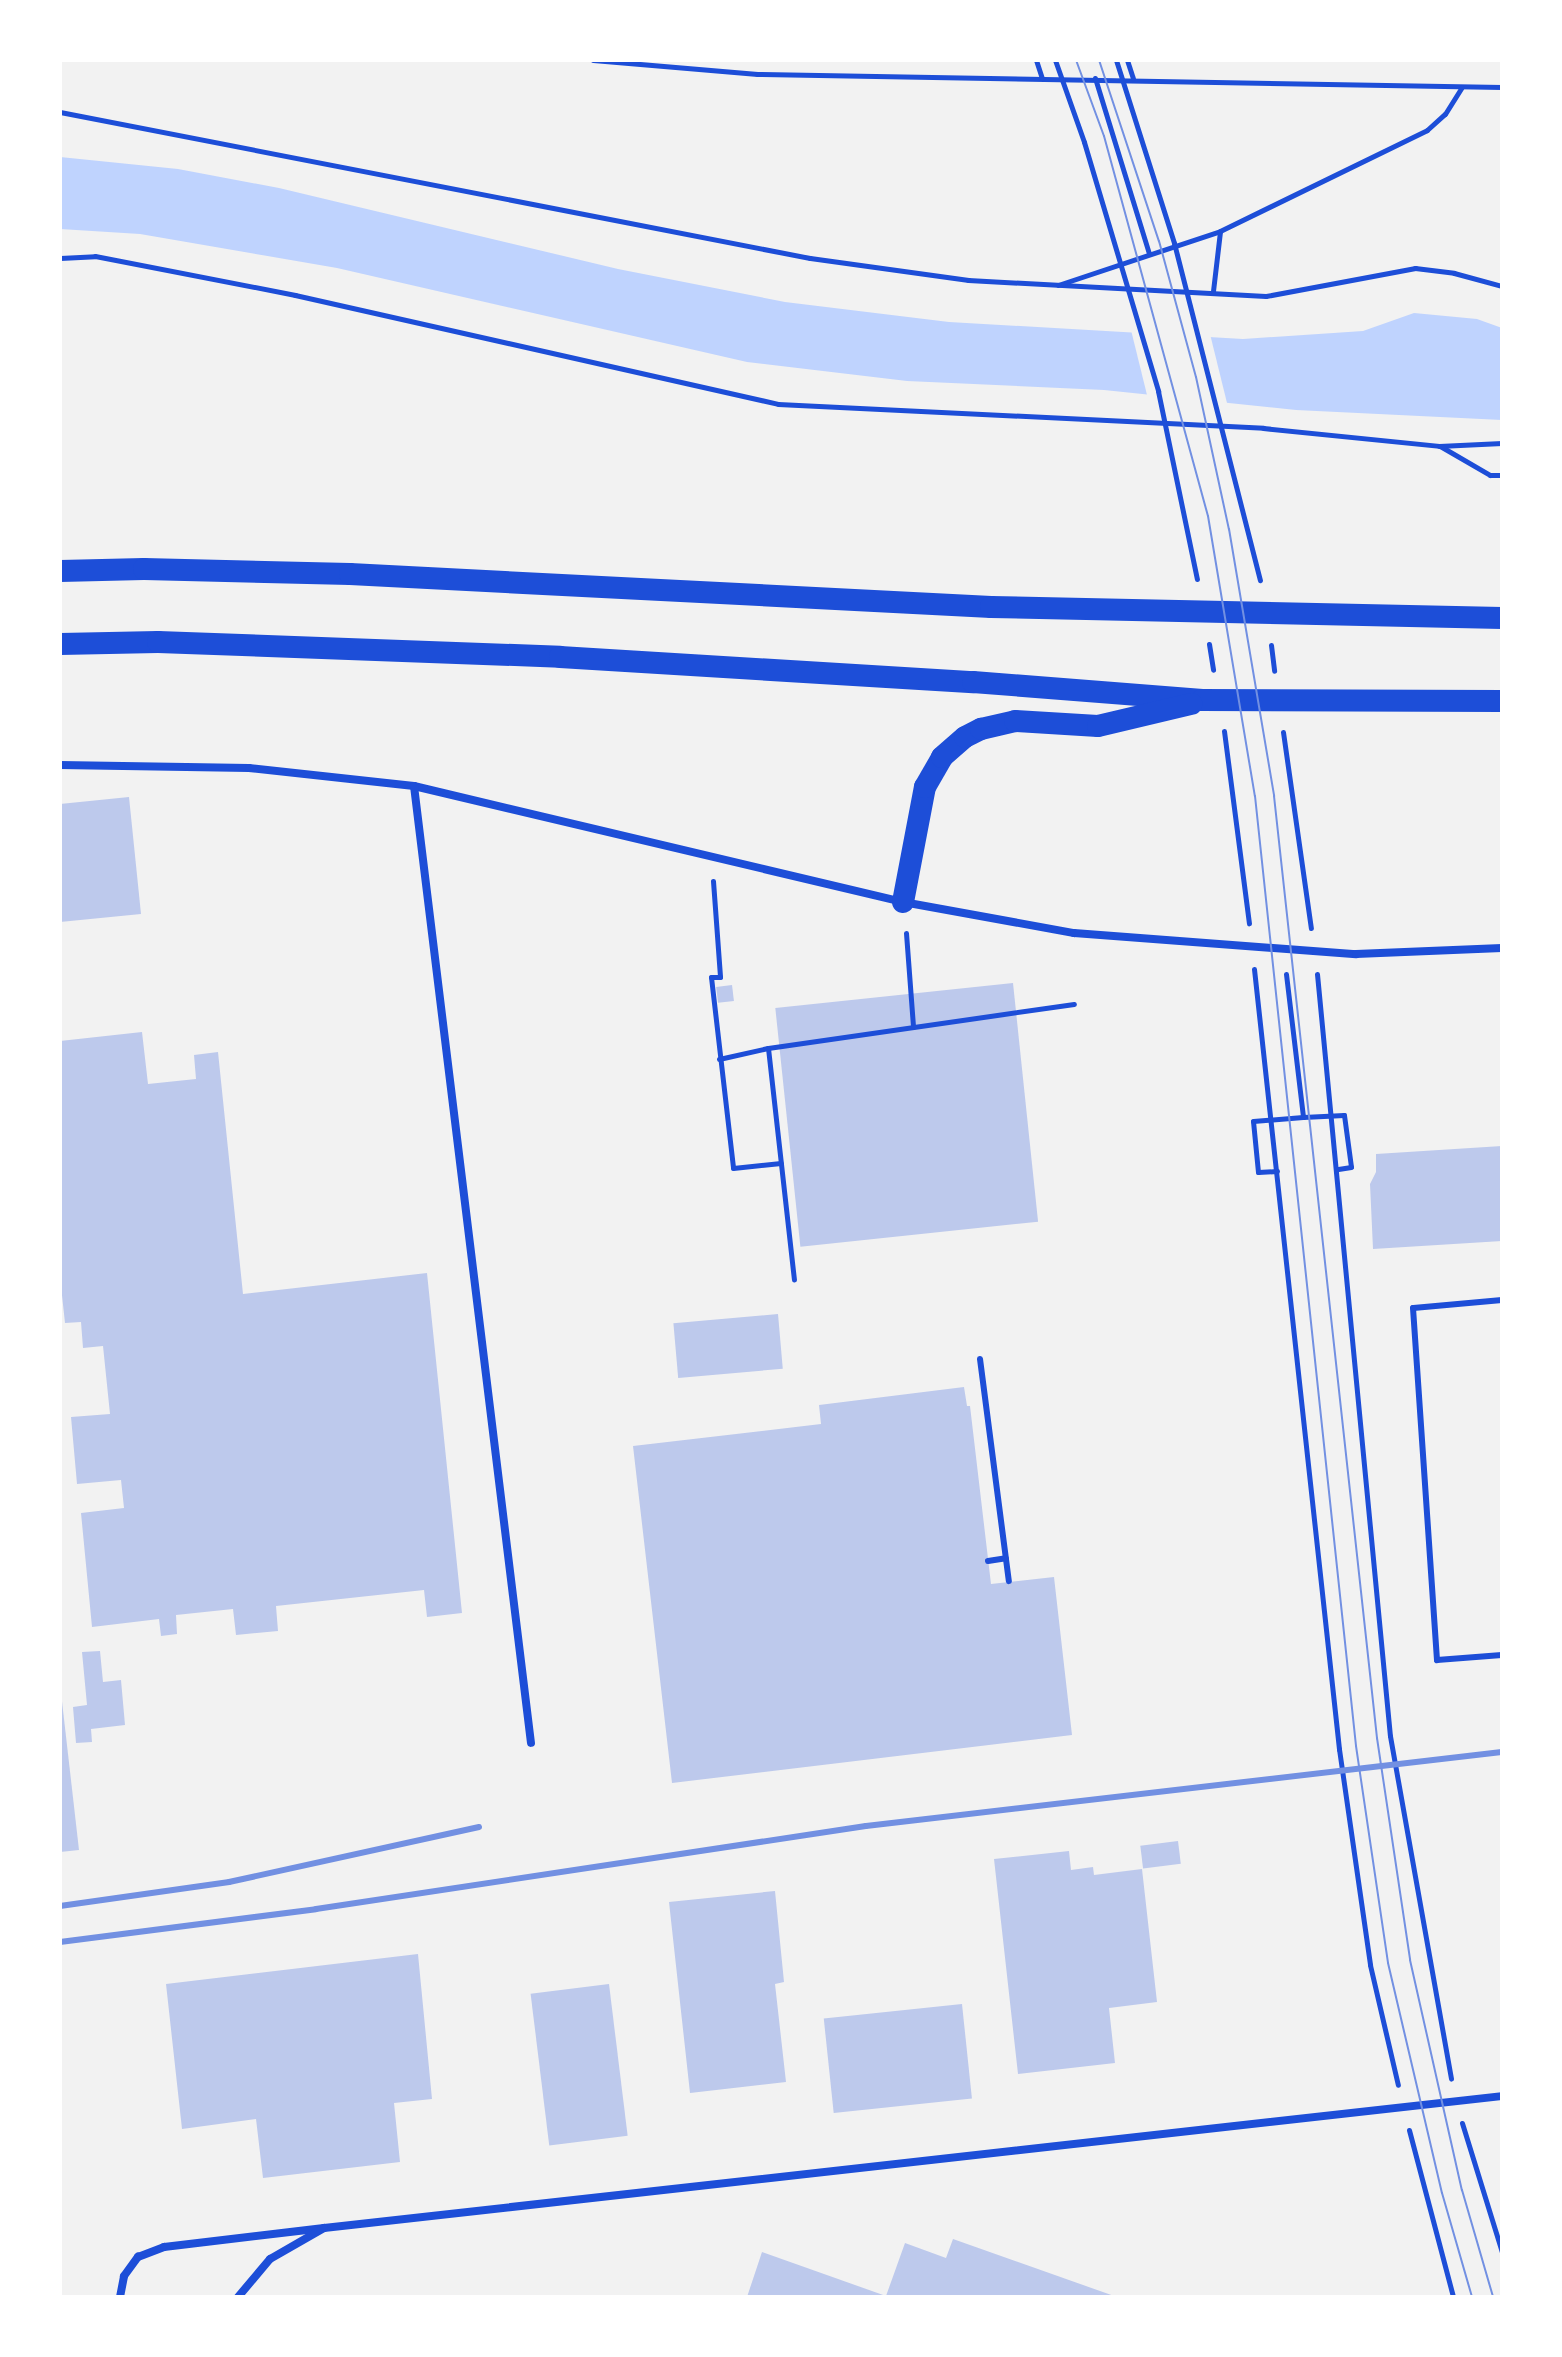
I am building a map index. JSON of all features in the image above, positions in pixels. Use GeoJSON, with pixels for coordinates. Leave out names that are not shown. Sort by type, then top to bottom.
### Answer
{"type":"FeatureCollection","features":[{"type":"Feature","properties":{"kind":"highway"},"geometry":{"type":"LineString","coordinates":[[60,571],[144,569],[334,574],[991,607],[1502,618]]}},
{"type":"Feature","properties":{"kind":"highway"},"geometry":{"type":"LineString","coordinates":[[60,644],[158,642],[529,655],[973,682],[1202,700],[1502,701]]}},
{"type":"Feature","properties":{"kind":"highway"},"geometry":{"type":"LineString","coordinates":[[903,902],[925,787],[942,757],[965,737],[981,729],[1015,721],[1098,726],[1202,700]]}},
{"type":"Feature","properties":{"kind":"street"},"geometry":{"type":"LineString","coordinates":[[60,765],[249,768],[414,786],[903,902],[1074,933],[1356,954],[1502,948]]}},
{"type":"Feature","properties":{"kind":"street"},"geometry":{"type":"LineString","coordinates":[[414,786],[531,1743]]}},
{"type":"Feature","properties":{"kind":"street"},"geometry":{"type":"LineString","coordinates":[[120,2297],[124,2276],[138,2257],[164,2247],[1502,2096]]}},
{"type":"Feature","properties":{"kind":"street"},"geometry":{"type":"LineString","coordinates":[[238,2297],[270,2259],[324,2228]]}},
{"type":"Feature","properties":{"kind":"lane"},"geometry":{"type":"LineString","coordinates":[[1502,1300],[1413,1308],[1437,1660],[1502,1655]]}},
{"type":"Feature","properties":{"kind":"lane"},"geometry":{"type":"LineString","coordinates":[[980,1359],[1009,1581]]}},
{"type":"Feature","properties":{"kind":"lane"},"geometry":{"type":"LineString","coordinates":[[988,1561],[1006,1558]]}},
{"type":"Feature","properties":{"kind":"path"},"geometry":{"type":"LineString","coordinates":[[593,60],[757,74],[1133,78],[1502,87]]}},
{"type":"Feature","properties":{"kind":"path"},"geometry":{"type":"LineString","coordinates":[[1036,60],[1042,78]]}},
{"type":"Feature","properties":{"kind":"path"},"geometry":{"type":"LineString","coordinates":[[1127,60],[1133,78]]}},
{"type":"Feature","properties":{"kind":"path"},"geometry":{"type":"LineString","coordinates":[[1095,78],[1149,254]]}},
{"type":"Feature","properties":{"kind":"path"},"geometry":{"type":"LineString","coordinates":[[1054,286],[1220,231],[1427,130],[1445,114],[1461,88]]}},
{"type":"Feature","properties":{"kind":"path"},"geometry":{"type":"LineString","coordinates":[[60,112],[810,258],[968,280],[1266,296],[1415,268],[1454,273],[1502,286]]}},
{"type":"Feature","properties":{"kind":"path"},"geometry":{"type":"LineString","coordinates":[[1213,291],[1220,231]]}},
{"type":"Feature","properties":{"kind":"path"},"geometry":{"type":"LineString","coordinates":[[60,258],[95,256],[280,292],[778,404],[1263,428],[1439,446],[1502,443]]}},
{"type":"Feature","properties":{"kind":"path"},"geometry":{"type":"LineString","coordinates":[[1439,446],[1490,475],[1502,475]]}},
{"type":"Feature","properties":{"kind":"path"},"geometry":{"type":"LineString","coordinates":[[711,856],[720,977],[711,977],[733,1168],[781,1163]]}},
{"type":"Feature","properties":{"kind":"path"},"geometry":{"type":"LineString","coordinates":[[903,902],[913,1027]]}},
{"type":"Feature","properties":{"kind":"path"},"geometry":{"type":"LineString","coordinates":[[1283,949],[1303,1117]]}},
{"type":"Feature","properties":{"kind":"path"},"geometry":{"type":"LineString","coordinates":[[719,1059],[768,1048],[1074,1004]]}},
{"type":"Feature","properties":{"kind":"path"},"geometry":{"type":"LineString","coordinates":[[768,1048],[794,1280]]}},
{"type":"Feature","properties":{"kind":"path"},"geometry":{"type":"LineString","coordinates":[[1277,1171],[1258,1172],[1253,1121],[1344,1115],[1351,1167],[1338,1169]]}},
{"type":"Feature","properties":{"kind":"path"},"geometry":{"type":"LineString","coordinates":[[1340,1201],[1390,1736],[1453,2089]]}},
{"type":"Feature","properties":{"kind":"path"},"geometry":{"type":"LineString","coordinates":[[1282,1204],[1339,1749],[1370,1965],[1401,2097]]}},
{"type":"Feature","properties":{"kind":"path"},"geometry":{"type":"LineString","coordinates":[[1461,2119],[1502,2252]]}},
{"type":"Feature","properties":{"kind":"path"},"geometry":{"type":"LineString","coordinates":[[1408,2126],[1453,2297]]}},
{"type":"Feature","properties":{"kind":"water"},"geometry":{"type":"Polygon","coordinates":[[[60,157],[178,169],[279,188],[618,269],[785,302],[949,322],[1243,339],[1363,331],[1414,313],[1477,319],[1502,328],[1502,420],[1296,410],[1104,390],[907,381],[747,362],[337,268],[140,234],[60,229],[60,157]]]}},
{"type":"Feature","properties":{"kind":"pier"},"geometry":{"type":"Polygon","coordinates":[[[1131,330],[1210,334],[1228,407],[1148,399],[1131,330]]]}},
{"type":"Feature","properties":{"kind":"building"},"geometry":{"type":"Polygon","coordinates":[[[129,797],[141,914],[60,922],[60,804],[129,797]]]}},
{"type":"Feature","properties":{"kind":"building"},"geometry":{"type":"Polygon","coordinates":[[[1013,983],[1038,1222],[800,1247],[775,1008],[1013,983]]]}},
{"type":"Feature","properties":{"kind":"building"},"geometry":{"type":"Polygon","coordinates":[[[732,985],[734,1001],[718,1003],[716,987],[732,985]]]}},
{"type":"Feature","properties":{"kind":"building"},"geometry":{"type":"Polygon","coordinates":[[[142,1032],[148,1084],[196,1079],[194,1055],[218,1052],[243,1294],[427,1273],[462,1613],[427,1617],[424,1590],[276,1606],[278,1631],[236,1635],[233,1609],[176,1615],[177,1634],[161,1636],[159,1619],[92,1627],[81,1513],[124,1508],[121,1480],[77,1484],[71,1417],[110,1414],[103,1346],[83,1348],[81,1322],[65,1323],[60,1277],[60,1041],[142,1032]]]}},
{"type":"Feature","properties":{"kind":"building"},"geometry":{"type":"Polygon","coordinates":[[[1502,1146],[1502,1241],[1373,1249],[1370,1184],[1376,1172],[1376,1154],[1502,1146]]]}},
{"type":"Feature","properties":{"kind":"building"},"geometry":{"type":"Polygon","coordinates":[[[778,1314],[783,1369],[678,1378],[673,1323],[778,1314]]]}},
{"type":"Feature","properties":{"kind":"building"},"geometry":{"type":"Polygon","coordinates":[[[964,1387],[967,1406],[970,1406],[991,1584],[1054,1577],[1072,1735],[672,1783],[633,1446],[821,1424],[819,1405],[964,1387]]]}},
{"type":"Feature","properties":{"kind":"building"},"geometry":{"type":"Polygon","coordinates":[[[100,1651],[103,1682],[121,1680],[125,1725],[91,1729],[92,1742],[76,1743],[73,1707],[87,1705],[82,1652],[100,1651]]]}},
{"type":"Feature","properties":{"kind":"building"},"geometry":{"type":"Polygon","coordinates":[[[60,1684],[79,1850],[60,1852],[60,1684]]]}},
{"type":"Feature","properties":{"kind":"building"},"geometry":{"type":"Polygon","coordinates":[[[1178,1841],[1181,1864],[1143,1868],[1140,1846],[1178,1841]]]}},
{"type":"Feature","properties":{"kind":"building"},"geometry":{"type":"Polygon","coordinates":[[[1069,1851],[1071,1870],[1093,1867],[1094,1875],[1142,1869],[1157,2002],[1109,2008],[1115,2063],[1018,2074],[994,1859],[1069,1851]]]}},
{"type":"Feature","properties":{"kind":"building"},"geometry":{"type":"Polygon","coordinates":[[[775,1891],[784,1982],[775,1984],[786,2082],[690,2093],[669,1902],[775,1891]]]}},
{"type":"Feature","properties":{"kind":"building"},"geometry":{"type":"Polygon","coordinates":[[[418,1954],[432,2099],[394,2103],[400,2162],[263,2178],[256,2119],[182,2129],[166,1984],[418,1954]]]}},
{"type":"Feature","properties":{"kind":"building"},"geometry":{"type":"Polygon","coordinates":[[[609,1984],[628,2136],[549,2145],[531,1994],[609,1984]]]}},
{"type":"Feature","properties":{"kind":"building"},"geometry":{"type":"Polygon","coordinates":[[[962,2004],[972,2098],[834,2113],[824,2019],[962,2004]]]}},
{"type":"Feature","properties":{"kind":"building"},"geometry":{"type":"Polygon","coordinates":[[[953,2239],[1117,2297],[747,2297],[762,2252],[886,2296],[905,2243],[946,2258],[953,2239]]]}},
{"type":"Feature","properties":{"kind":"tram line"},"geometry":{"type":"LineString","coordinates":[[1076,60],[1104,136],[1208,516],[1255,796],[1356,1746],[1388,1963],[1442,2193],[1472,2297]]}},
{"type":"Feature","properties":{"kind":"tram line"},"geometry":{"type":"LineString","coordinates":[[1099,60],[1159,241],[1196,377],[1229,529],[1274,796],[1377,1738],[1410,1960],[1462,2190],[1493,2297]]}},
{"type":"Feature","properties":{"kind":"railway"},"geometry":{"type":"LineString","coordinates":[[60,1942],[316,1909],[866,1826],[1502,1752]]}},
{"type":"Feature","properties":{"kind":"railway"},"geometry":{"type":"LineString","coordinates":[[60,1906],[229,1882],[479,1827]]}}]}
